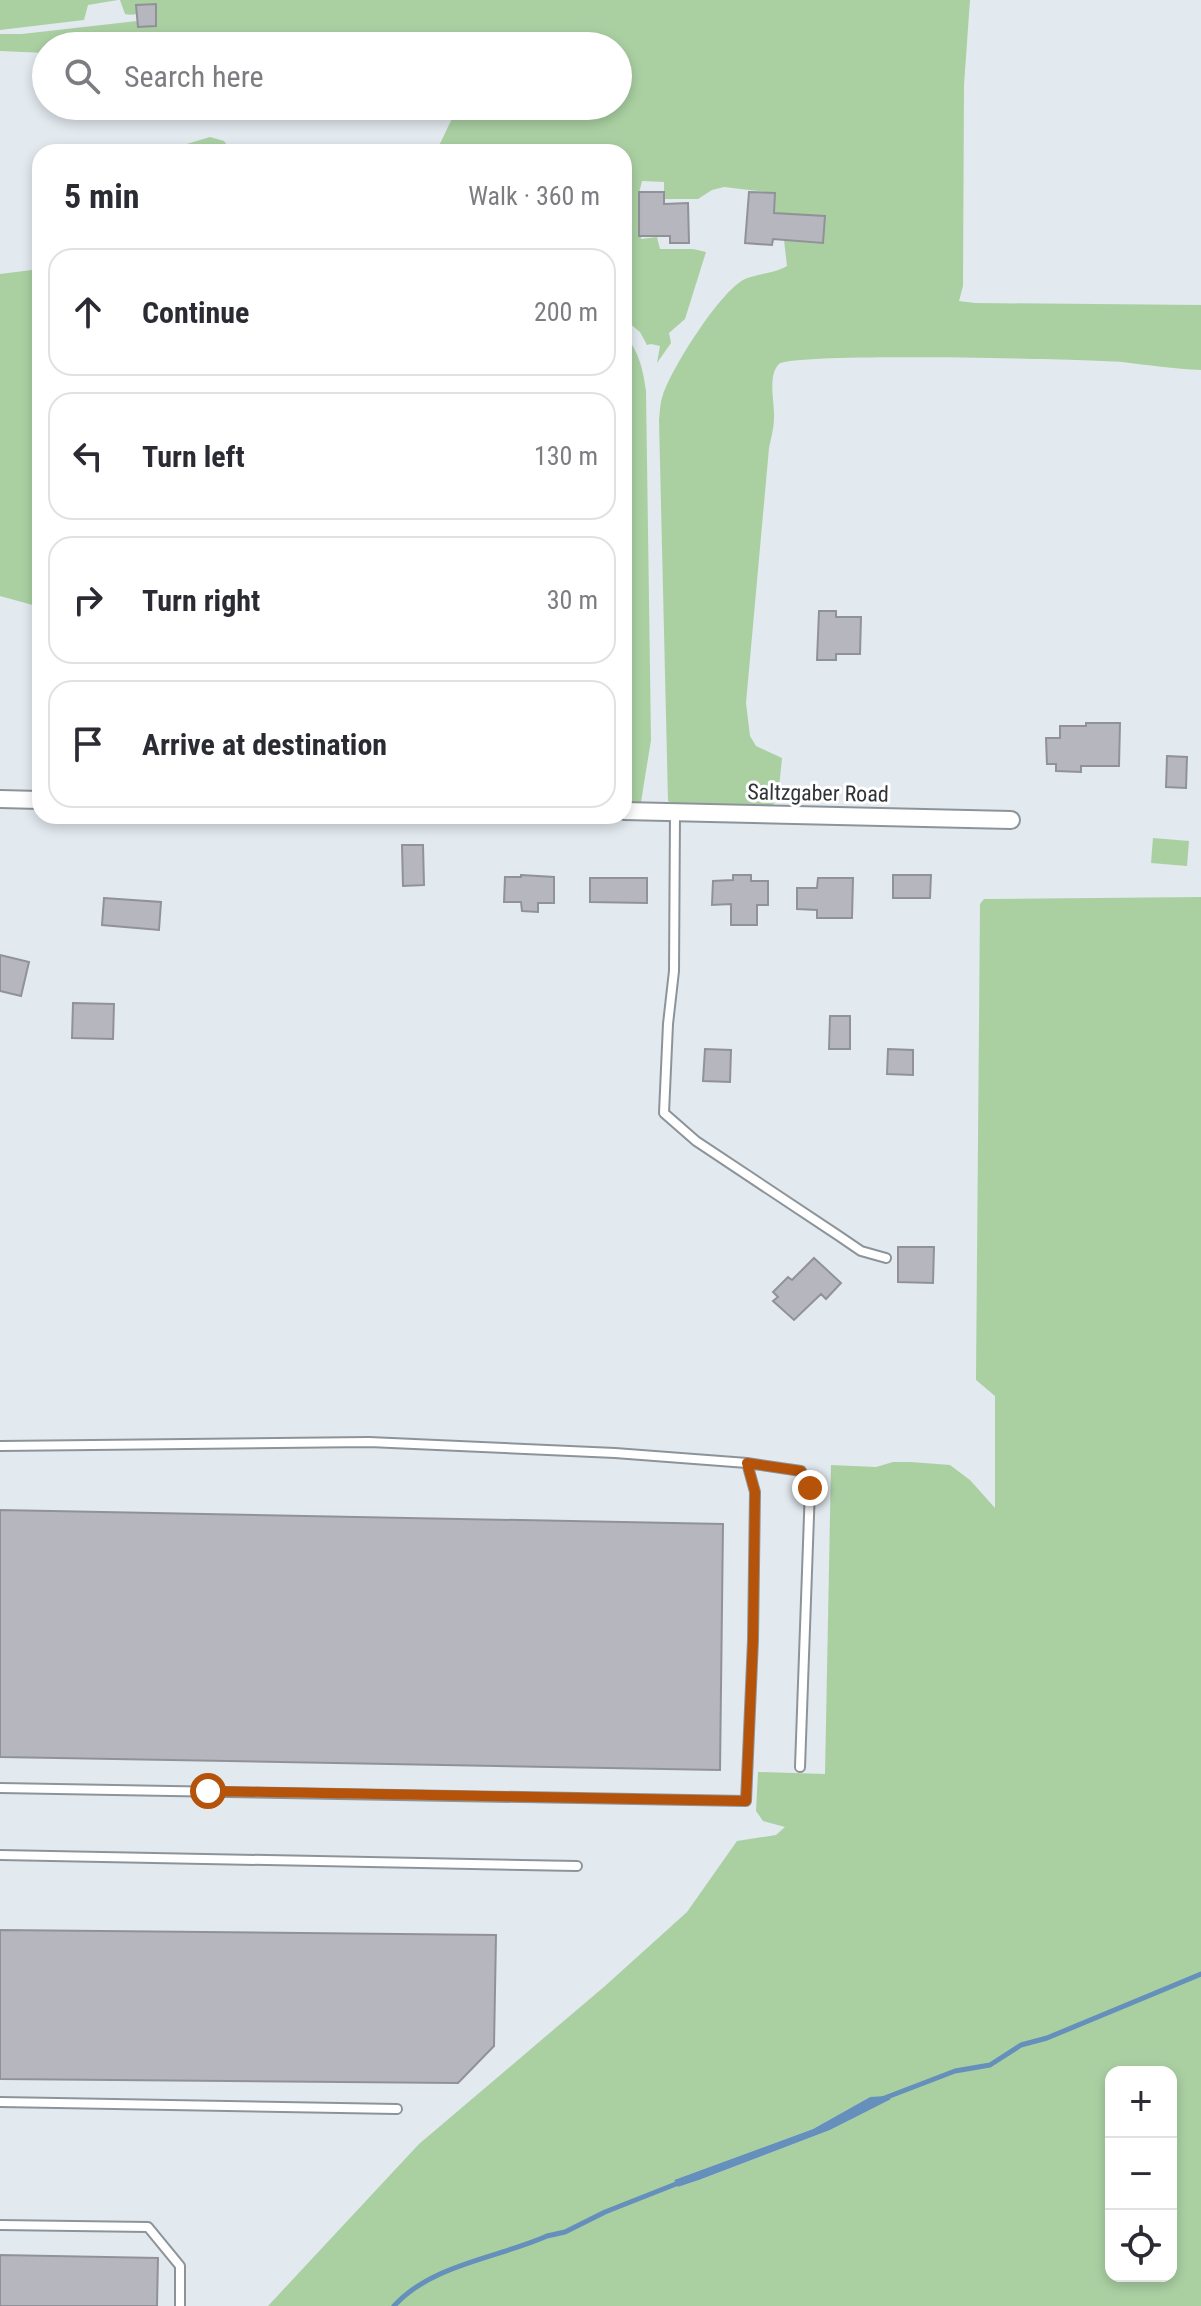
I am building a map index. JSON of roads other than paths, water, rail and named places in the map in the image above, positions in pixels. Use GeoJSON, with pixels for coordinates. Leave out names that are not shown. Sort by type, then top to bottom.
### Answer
{"type":"FeatureCollection","features":[{"type":"Feature","properties":{"kind":"street"},"geometry":{"type":"LineString","coordinates":[[0,799],[32,800]]}},
{"type":"Feature","properties":{"kind":"street","name":"Saltzgaber Road"},"geometry":{"type":"LineString","coordinates":[[632,811],[1011,820]]}},
{"type":"Feature","properties":{"kind":"lane"},"geometry":{"type":"LineString","coordinates":[[675,812],[674,971],[664,1113],[696,1141],[861,1251],[886,1258]]}},
{"type":"Feature","properties":{"kind":"lane"},"geometry":{"type":"LineString","coordinates":[[0,1446],[369,1442],[615,1453],[747,1463],[801,1471],[810,1488],[800,1767]]}},
{"type":"Feature","properties":{"kind":"lane"},"geometry":{"type":"LineString","coordinates":[[0,1788],[746,1801],[753,1654],[755,1492],[747,1463]]}},
{"type":"Feature","properties":{"kind":"lane"},"geometry":{"type":"LineString","coordinates":[[0,1855],[577,1866]]}},
{"type":"Feature","properties":{"kind":"lane"},"geometry":{"type":"LineString","coordinates":[[0,2102],[397,2109]]}},
{"type":"Feature","properties":{"kind":"lane"},"geometry":{"type":"LineString","coordinates":[[0,2225],[148,2227],[180,2266],[180,2306]]}},
{"type":"Feature","properties":{"kind":"water"},"geometry":{"type":"Polygon","coordinates":[[[886,2096],[891,2099],[830,2130],[678,2187],[674,2180],[813,2129],[870,2097],[886,2096]]]}},
{"type":"Feature","properties":{"kind":"waterway"},"geometry":{"type":"LineString","coordinates":[[882,2099],[955,2071],[990,2065],[1021,2045],[1047,2038],[1201,1974]]}},
{"type":"Feature","properties":{"kind":"waterway"},"geometry":{"type":"LineString","coordinates":[[394,2306],[409,2292],[446,2271],[565,2232],[605,2212],[681,2182]]}}]}
